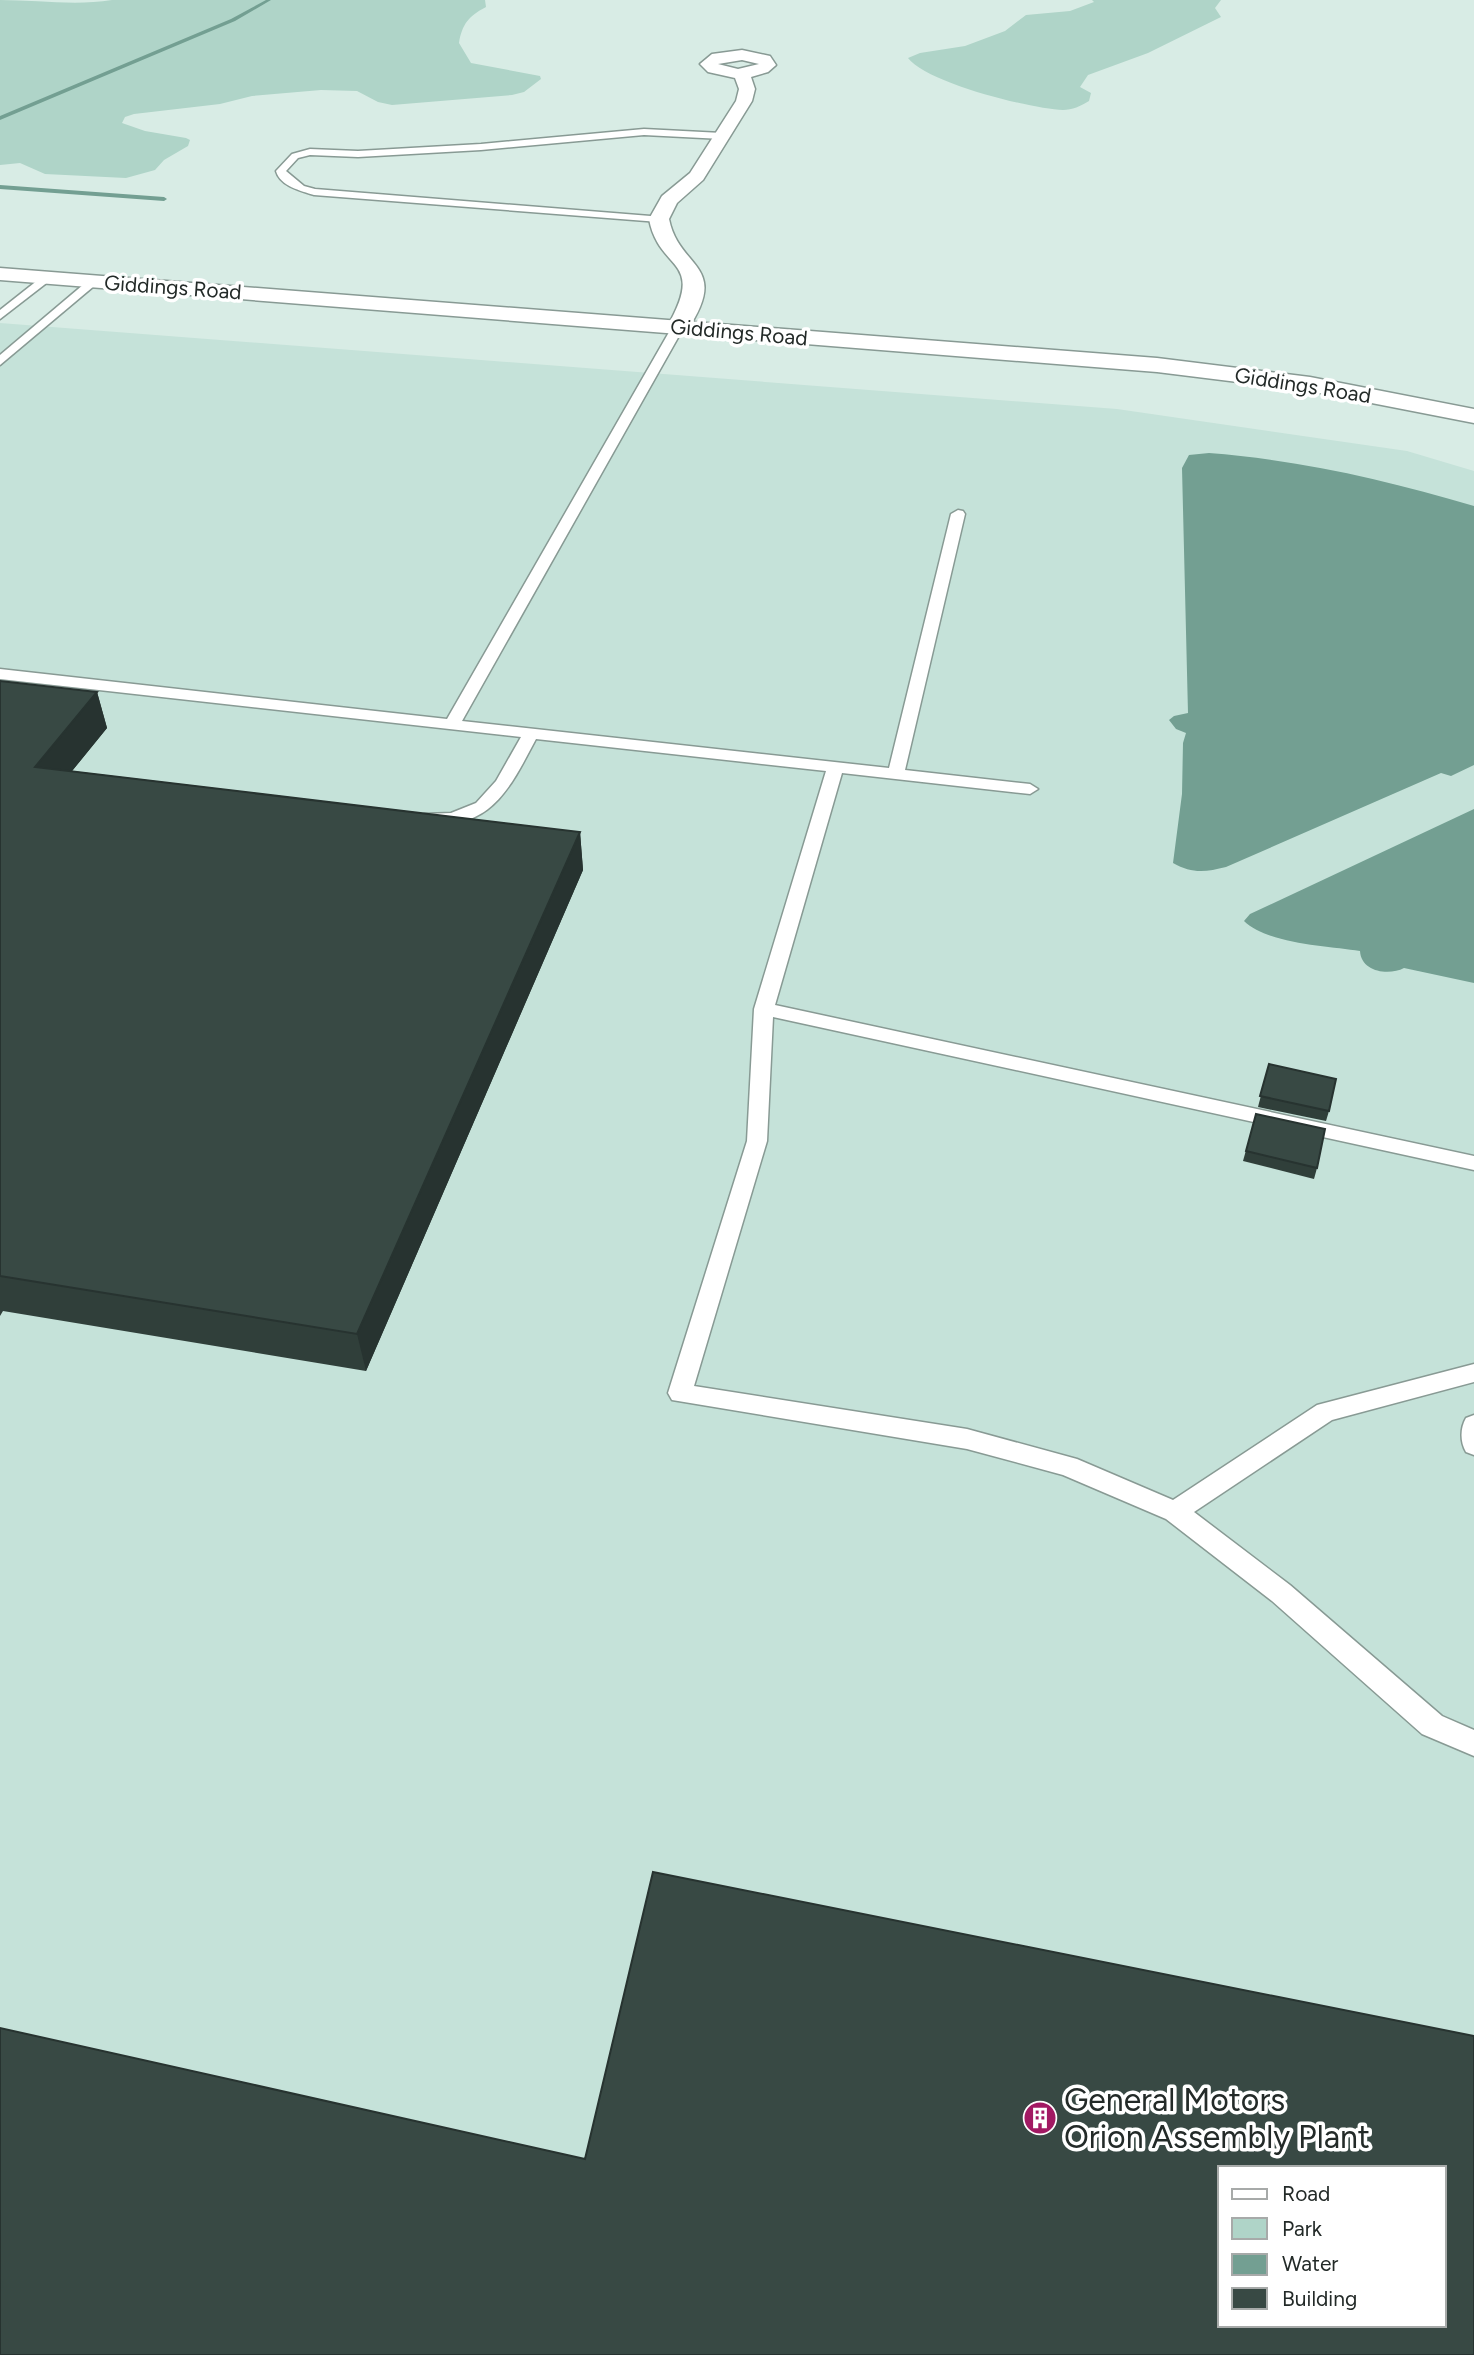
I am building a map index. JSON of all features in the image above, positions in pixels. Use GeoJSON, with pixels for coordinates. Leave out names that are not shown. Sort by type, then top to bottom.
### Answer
{"type":"FeatureCollection","features":[{"type":"Feature","properties":{"kind":"main road"},"geometry":{"type":"LineString","coordinates":[[678,327],[692,298],[694,281],[687,266],[665,240],[659,219],[664,206],[696,176],[746,95],[746,83],[741,73]]}},
{"type":"Feature","properties":{"kind":"main road","name":"Giddings Road"},"geometry":{"type":"LineString","coordinates":[[0,274],[1210,371],[1321,386],[1474,416]]}},
{"type":"Feature","properties":{"kind":"lane"},"geometry":{"type":"LineString","coordinates":[[659,219],[314,192],[300,188],[282,176],[281,171],[295,156],[310,152],[358,154],[481,148],[644,132],[722,136]]}},
{"type":"Feature","properties":{"kind":"lane"},"geometry":{"type":"LineString","coordinates":[[0,316],[47,278]]}},
{"type":"Feature","properties":{"kind":"lane"},"geometry":{"type":"LineString","coordinates":[[0,361],[94,281]]}},
{"type":"Feature","properties":{"kind":"lane"},"geometry":{"type":"LineString","coordinates":[[452,724],[678,327]]}},
{"type":"Feature","properties":{"kind":"lane"},"geometry":{"type":"LineString","coordinates":[[896,774],[958,514]]}},
{"type":"Feature","properties":{"kind":"lane"},"geometry":{"type":"LineString","coordinates":[[0,674],[1030,789]]}},
{"type":"Feature","properties":{"kind":"lane"},"geometry":{"type":"LineString","coordinates":[[413,816],[441,819],[471,816],[494,798],[531,733]]}},
{"type":"Feature","properties":{"kind":"lane"},"geometry":{"type":"LineString","coordinates":[[835,767],[764,1009],[757,1141],[680,1393],[967,1439],[1068,1466],[1175,1512],[1281,1593],[1432,1725],[1474,1743]]}},
{"type":"Feature","properties":{"kind":"lane"},"geometry":{"type":"LineString","coordinates":[[764,1009],[1474,1163]]}},
{"type":"Feature","properties":{"kind":"lane"},"geometry":{"type":"LineString","coordinates":[[1175,1512],[1325,1412],[1474,1373]]}},
{"type":"Feature","properties":{"kind":"lane"},"geometry":{"type":"LineString","coordinates":[[1474,1425],[1474,1445]]}},
{"type":"Feature","properties":{"kind":"shaded area"},"geometry":{"type":"Polygon","coordinates":[[[0,323],[1117,409],[1407,451],[1474,471],[1474,2355],[0,2355],[0,323]]]}},
{"type":"Feature","properties":{"kind":"green space"},"geometry":{"type":"Polygon","coordinates":[[[0,0],[70,3],[112,0],[485,0],[486,7],[467,21],[460,36],[459,43],[471,63],[540,76],[541,79],[524,92],[512,95],[392,105],[378,102],[357,91],[321,90],[252,96],[220,104],[134,114],[125,117],[122,123],[145,131],[186,138],[190,140],[188,146],[164,160],[155,170],[126,178],[45,174],[20,163],[0,165],[0,0]]]}},
{"type":"Feature","properties":{"kind":"green space"},"geometry":{"type":"Polygon","coordinates":[[[1092,0],[1221,0],[1215,8],[1221,17],[1148,53],[1088,75],[1080,87],[1091,93],[1089,101],[1066,110],[1028,105],[981,93],[936,77],[908,58],[920,53],[965,46],[1005,31],[1026,15],[1070,11],[1094,2],[1092,0]]]}},
{"type":"Feature","properties":{"kind":"water"},"geometry":{"type":"Polygon","coordinates":[[[1209,453],[1343,472],[1474,506],[1474,765],[1451,776],[1441,773],[1226,867],[1199,871],[1173,863],[1186,733],[1176,729],[1169,720],[1188,713],[1182,468],[1189,455],[1209,453]]]}},
{"type":"Feature","properties":{"kind":"water"},"geometry":{"type":"Polygon","coordinates":[[[1474,809],[1474,983],[1404,968],[1384,972],[1365,964],[1360,951],[1283,939],[1255,929],[1244,921],[1250,914],[1474,809]]]}},
{"type":"Feature","properties":{"kind":"building"},"geometry":{"type":"Polygon","coordinates":[[[0,681],[97,692],[35,767],[580,832],[357,1334],[0,1276],[0,681]]]}},
{"type":"Feature","properties":{"kind":"building"},"geometry":{"type":"Polygon","coordinates":[[[1269,1064],[1336,1079],[1329,1111],[1260,1096],[1269,1064]]]}},
{"type":"Feature","properties":{"kind":"building"},"geometry":{"type":"Polygon","coordinates":[[[1256,1114],[1325,1129],[1317,1168],[1246,1151],[1256,1114]]]}},
{"type":"Feature","properties":{"kind":"building","name":"General Motors Orion Assembly Plant"},"geometry":{"type":"Polygon","coordinates":[[[653,1872],[1474,2036],[1474,2355],[0,2355],[0,2028],[585,2159],[653,1872]]]}},
{"type":"Feature","properties":{"kind":"waterway"},"geometry":{"type":"LineString","coordinates":[[0,118],[233,20],[269,0]]}},
{"type":"Feature","properties":{"kind":"waterway"},"geometry":{"type":"LineString","coordinates":[[0,187],[164,199]]}},
{"type":"Feature","properties":{"kind":"place","name":"General Motors Orion Assembly Plant"},"geometry":{"type":"Point","coordinates":[1040,2118]}}]}
